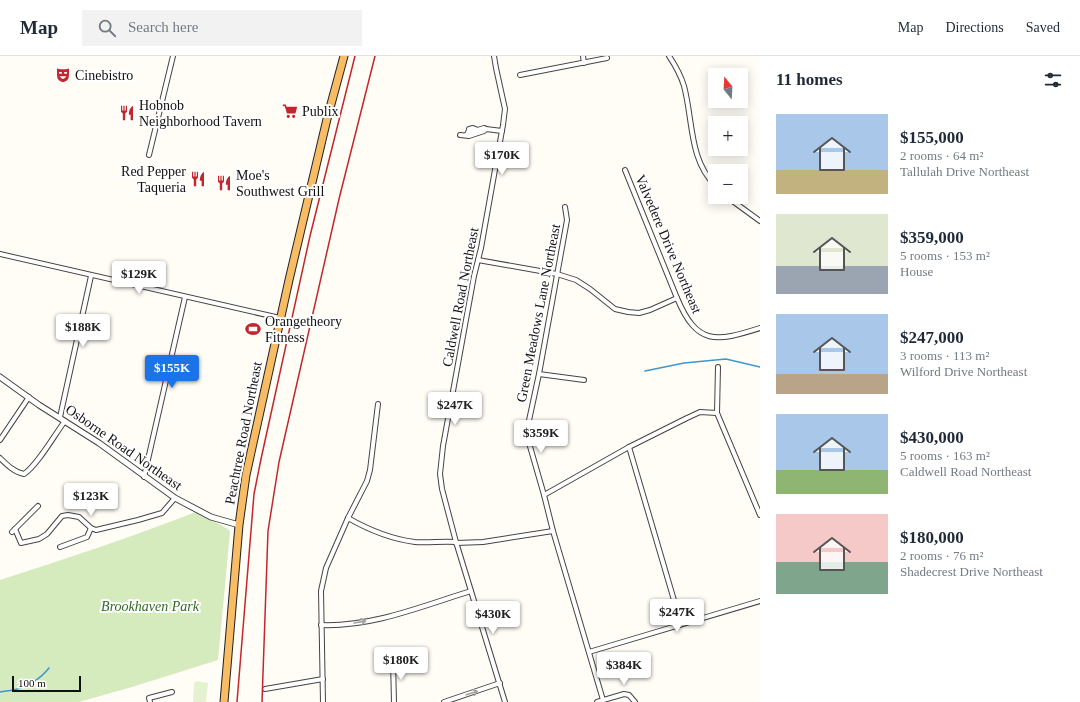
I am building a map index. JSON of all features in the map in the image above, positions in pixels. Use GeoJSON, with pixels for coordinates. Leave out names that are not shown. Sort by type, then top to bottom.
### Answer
{"type":"FeatureCollection","features":[{"type":"Feature","properties":{"kind":"highway","name":"Peachtree Road Northeast"},"geometry":{"type":"LineString","coordinates":[[224,702],[246,475],[280,318],[327,120],[344,56]]}},
{"type":"Feature","properties":{"kind":"street"},"geometry":{"type":"LineString","coordinates":[[150,155],[174,56]]}},
{"type":"Feature","properties":{"kind":"street","name":"Caldwell Road Northeast"},"geometry":{"type":"LineString","coordinates":[[494,56],[505,109],[443,446],[440,474],[442,489],[456,542],[505,702]]}},
{"type":"Feature","properties":{"kind":"street"},"geometry":{"type":"LineString","coordinates":[[583,56],[584,63]]}},
{"type":"Feature","properties":{"kind":"street"},"geometry":{"type":"LineString","coordinates":[[669,56],[684,85],[696,152],[708,175]]}},
{"type":"Feature","properties":{"kind":"street"},"geometry":{"type":"LineString","coordinates":[[520,75],[607,58]]}},
{"type":"Feature","properties":{"kind":"street"},"geometry":{"type":"LineString","coordinates":[[460,135],[478,132],[484,128],[486,130],[502,131]]}},
{"type":"Feature","properties":{"kind":"street","name":"Valvedere Drive Northeast"},"geometry":{"type":"LineString","coordinates":[[625,170],[676,298],[686,318],[694,327],[709,336],[719,339],[760,328]]}},
{"type":"Feature","properties":{"kind":"street"},"geometry":{"type":"LineString","coordinates":[[737,204],[760,221]]}},
{"type":"Feature","properties":{"kind":"street","name":"Green Meadows Lane Northeast"},"geometry":{"type":"LineString","coordinates":[[565,207],[568,220],[528,425],[529,443],[553,532],[603,700]]}},
{"type":"Feature","properties":{"kind":"street"},"geometry":{"type":"LineString","coordinates":[[0,254],[280,318]]}},
{"type":"Feature","properties":{"kind":"street"},"geometry":{"type":"LineString","coordinates":[[478,260],[558,274],[576,280],[590,288],[616,309],[628,312],[639,313],[650,310],[676,298]]}},
{"type":"Feature","properties":{"kind":"street"},"geometry":{"type":"LineString","coordinates":[[60,417],[91,276]]}},
{"type":"Feature","properties":{"kind":"street"},"geometry":{"type":"LineString","coordinates":[[144,477],[185,297]]}},
{"type":"Feature","properties":{"kind":"street"},"geometry":{"type":"LineString","coordinates":[[718,367],[718,413],[760,515]]}},
{"type":"Feature","properties":{"kind":"street"},"geometry":{"type":"LineString","coordinates":[[539,374],[584,380]]}},
{"type":"Feature","properties":{"kind":"street","name":"Osborne Road Northeast"},"geometry":{"type":"LineString","coordinates":[[0,377],[99,443],[175,498],[211,517],[240,525]]}},
{"type":"Feature","properties":{"kind":"street"},"geometry":{"type":"LineString","coordinates":[[0,440],[29,397]]}},
{"type":"Feature","properties":{"kind":"street"},"geometry":{"type":"LineString","coordinates":[[324,702],[321,625],[322,581],[326,568],[348,518],[367,481],[370,470],[378,404]]}},
{"type":"Feature","properties":{"kind":"street"},"geometry":{"type":"LineString","coordinates":[[544,495],[629,447],[700,412],[718,413]]}},
{"type":"Feature","properties":{"kind":"street"},"geometry":{"type":"LineString","coordinates":[[0,458],[19,473],[24,474],[28,471],[65,421]]}},
{"type":"Feature","properties":{"kind":"street"},"geometry":{"type":"LineString","coordinates":[[629,447],[680,624]]}},
{"type":"Feature","properties":{"kind":"street"},"geometry":{"type":"LineString","coordinates":[[38,506],[14,531],[21,543],[39,540],[47,534],[62,516],[68,515],[79,517],[91,528],[96,530],[162,513],[175,498]]}},
{"type":"Feature","properties":{"kind":"street"},"geometry":{"type":"LineString","coordinates":[[348,518],[363,527],[399,539],[416,542],[483,542],[553,532]]}},
{"type":"Feature","properties":{"kind":"street"},"geometry":{"type":"LineString","coordinates":[[60,547],[87,537],[91,528]]}},
{"type":"Feature","properties":{"kind":"street"},"geometry":{"type":"LineString","coordinates":[[321,625],[349,624],[390,616],[471,591]]}},
{"type":"Feature","properties":{"kind":"street"},"geometry":{"type":"LineString","coordinates":[[589,652],[760,601]]}},
{"type":"Feature","properties":{"kind":"street"},"geometry":{"type":"LineString","coordinates":[[392,660],[394,702]]}},
{"type":"Feature","properties":{"kind":"street"},"geometry":{"type":"LineString","coordinates":[[265,689],[323,679]]}},
{"type":"Feature","properties":{"kind":"street"},"geometry":{"type":"LineString","coordinates":[[444,702],[500,684]]}},
{"type":"Feature","properties":{"kind":"street"},"geometry":{"type":"LineString","coordinates":[[150,702],[149,698],[172,692]]}},
{"type":"Feature","properties":{"kind":"street"},"geometry":{"type":"LineString","coordinates":[[597,702],[624,694],[629,695],[635,702]]}},
{"type":"Feature","properties":{"kind":"green space","name":"Brookhaven Park"},"geometry":{"type":"Polygon","coordinates":[[[196,512],[228,529],[230,532],[218,660],[79,702],[0,702],[0,580],[98,548],[196,512]]]}},
{"type":"Feature","properties":{"kind":"green space"},"geometry":{"type":"Polygon","coordinates":[[[197,681],[208,683],[206,702],[193,702],[194,683],[197,681]]]}},
{"type":"Feature","properties":{"kind":"waterway"},"geometry":{"type":"LineString","coordinates":[[645,371],[684,363],[726,359],[760,367]]}},
{"type":"Feature","properties":{"kind":"waterway"},"geometry":{"type":"LineString","coordinates":[[0,692],[18,689],[29,685],[42,676],[49,668]]}},
{"type":"Feature","properties":{"kind":"railway"},"geometry":{"type":"LineString","coordinates":[[237,702],[254,494],[310,236],[355,56]]}},
{"type":"Feature","properties":{"kind":"railway"},"geometry":{"type":"LineString","coordinates":[[262,702],[268,531],[279,462],[339,199],[375,56]]}},
{"type":"Feature","properties":{"kind":"place","name":"Cinebistro"},"geometry":{"type":"Point","coordinates":[63,75]}},
{"type":"Feature","properties":{"kind":"place","name":"Publix"},"geometry":{"type":"Point","coordinates":[290,111]}},
{"type":"Feature","properties":{"kind":"place","name":"Hobnob Neighborhood Tavern"},"geometry":{"type":"Point","coordinates":[127,113]}},
{"type":"Feature","properties":{"kind":"place","name":"Red Pepper Taqueria"},"geometry":{"type":"Point","coordinates":[198,179]}},
{"type":"Feature","properties":{"kind":"place","name":"Moe's Southwest Grill"},"geometry":{"type":"Point","coordinates":[224,183]}},
{"type":"Feature","properties":{"kind":"place","name":"Orangetheory Fitness"},"geometry":{"type":"Point","coordinates":[253,329]}}]}
